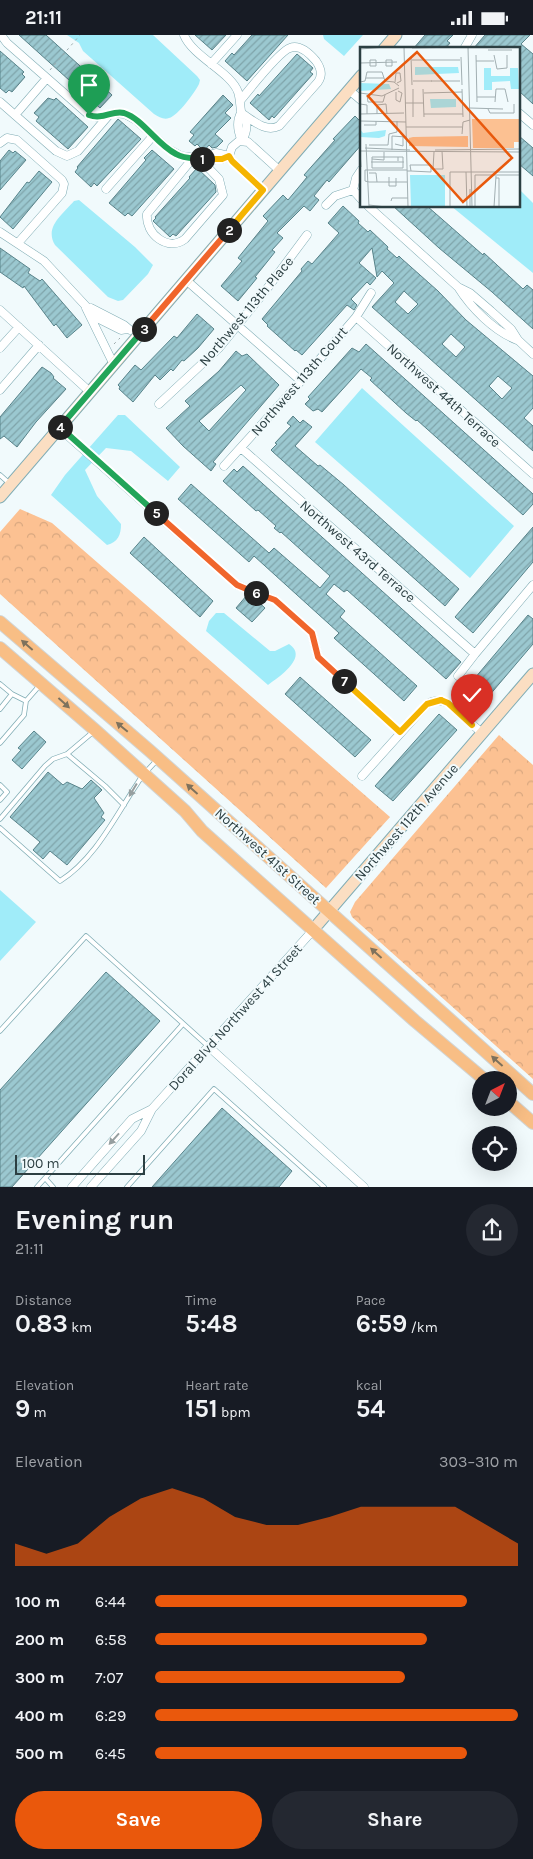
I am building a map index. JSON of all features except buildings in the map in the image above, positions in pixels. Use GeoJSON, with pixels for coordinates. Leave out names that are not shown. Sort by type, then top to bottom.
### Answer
{"type":"FeatureCollection","features":[{"type":"Feature","properties":{"kind":"main road","name":"Northwest 41st Street"},"geometry":{"type":"LineString","coordinates":[[0,622],[158,758],[533,1094]]}},
{"type":"Feature","properties":{"kind":"main road","name":"Northwest 41st Street"},"geometry":{"type":"LineString","coordinates":[[0,649],[95,730],[185,811],[202,831],[316,927],[415,1021],[475,1071]]}},
{"type":"Feature","properties":{"kind":"main road"},"geometry":{"type":"LineString","coordinates":[[42,683],[73,685]]}},
{"type":"Feature","properties":{"kind":"main road"},"geometry":{"type":"LineString","coordinates":[[518,1110],[533,1123]]}},
{"type":"Feature","properties":{"kind":"street"},"geometry":{"type":"LineString","coordinates":[[1,35],[89,115],[98,117],[118,113],[125,114],[173,153],[181,156],[196,158],[216,153],[229,156],[263,190]]}},
{"type":"Feature","properties":{"kind":"street"},"geometry":{"type":"LineString","coordinates":[[184,35],[188,43],[233,84],[238,92],[241,113],[245,119],[246,133],[242,141],[232,147],[229,156]]}},
{"type":"Feature","properties":{"kind":"street"},"geometry":{"type":"LineString","coordinates":[[211,64],[237,35]]}},
{"type":"Feature","properties":{"kind":"street"},"geometry":{"type":"LineString","coordinates":[[386,47],[396,35]]}},
{"type":"Feature","properties":{"kind":"street"},"geometry":{"type":"LineString","coordinates":[[465,47],[472,35]]}},
{"type":"Feature","properties":{"kind":"street"},"geometry":{"type":"LineString","coordinates":[[240,101],[289,48],[299,48],[306,51],[320,67],[321,76],[318,82],[279,126],[274,129],[267,129],[241,113]]}},
{"type":"Feature","properties":{"kind":"street"},"geometry":{"type":"LineString","coordinates":[[15,115],[47,78]]}},
{"type":"Feature","properties":{"kind":"street"},"geometry":{"type":"LineString","coordinates":[[0,497],[360,78]]}},
{"type":"Feature","properties":{"kind":"street"},"geometry":{"type":"LineString","coordinates":[[349,90],[360,99]]}},
{"type":"Feature","properties":{"kind":"street"},"geometry":{"type":"LineString","coordinates":[[0,102],[56,151],[68,156],[78,151],[109,115]]}},
{"type":"Feature","properties":{"kind":"street"},"geometry":{"type":"LineString","coordinates":[[520,114],[533,125]]}},
{"type":"Feature","properties":{"kind":"street"},"geometry":{"type":"LineString","coordinates":[[106,189],[153,136]]}},
{"type":"Feature","properties":{"kind":"street"},"geometry":{"type":"LineString","coordinates":[[0,143],[10,137],[20,143],[62,179],[64,186],[62,193],[18,243]]}},
{"type":"Feature","properties":{"kind":"street"},"geometry":{"type":"LineString","coordinates":[[242,141],[250,144],[280,171]]}},
{"type":"Feature","properties":{"kind":"street"},"geometry":{"type":"LineString","coordinates":[[196,158],[219,179],[223,195],[185,239],[179,243],[170,244],[150,230],[147,223],[147,214],[196,158]]}},
{"type":"Feature","properties":{"kind":"street"},"geometry":{"type":"LineString","coordinates":[[353,190],[356,178],[360,172]]}},
{"type":"Feature","properties":{"kind":"street"},"geometry":{"type":"LineString","coordinates":[[353,190],[360,199]]}},
{"type":"Feature","properties":{"kind":"street"},"geometry":{"type":"LineString","coordinates":[[326,205],[335,196],[353,190]]}},
{"type":"Feature","properties":{"kind":"street"},"geometry":{"type":"LineString","coordinates":[[369,207],[458,287],[470,293],[479,306],[495,321],[511,329],[518,340],[533,354]]}},
{"type":"Feature","properties":{"kind":"street"},"geometry":{"type":"LineString","coordinates":[[0,232],[44,261],[97,318],[125,332],[140,334]]}},
{"type":"Feature","properties":{"kind":"street","name":"Northwest 113th Place"},"geometry":{"type":"LineString","coordinates":[[159,404],[207,360],[238,325],[307,235]]}},
{"type":"Feature","properties":{"kind":"street"},"geometry":{"type":"LineString","coordinates":[[186,280],[301,381]]}},
{"type":"Feature","properties":{"kind":"street","name":"Northwest 113th Court"},"geometry":{"type":"LineString","coordinates":[[224,466],[356,317],[371,293]]}},
{"type":"Feature","properties":{"kind":"street"},"geometry":{"type":"LineString","coordinates":[[84,304],[124,325],[125,332]]}},
{"type":"Feature","properties":{"kind":"street"},"geometry":{"type":"LineString","coordinates":[[84,304],[114,365]]}},
{"type":"Feature","properties":{"kind":"street"},"geometry":{"type":"LineString","coordinates":[[0,310],[90,392]]}},
{"type":"Feature","properties":{"kind":"street","name":"Northwest 44th Terrace"},"geometry":{"type":"LineString","coordinates":[[356,317],[533,474]]}},
{"type":"Feature","properties":{"kind":"street"},"geometry":{"type":"LineString","coordinates":[[99,336],[108,324]]}},
{"type":"Feature","properties":{"kind":"street"},"geometry":{"type":"LineString","coordinates":[[0,348],[19,327]]}},
{"type":"Feature","properties":{"kind":"street"},"geometry":{"type":"LineString","coordinates":[[0,390],[39,345]]}},
{"type":"Feature","properties":{"kind":"street"},"geometry":{"type":"LineString","coordinates":[[59,428],[237,585],[275,600],[312,633],[318,657],[400,732]]}},
{"type":"Feature","properties":{"kind":"street","name":"Northwest 43rd Terrace"},"geometry":{"type":"LineString","coordinates":[[241,448],[475,653]]}},
{"type":"Feature","properties":{"kind":"street"},"geometry":{"type":"LineString","coordinates":[[458,676],[475,653],[532,588]]}},
{"type":"Feature","properties":{"kind":"street","name":"Northwest 112th Avenue"},"geometry":{"type":"LineString","coordinates":[[316,927],[533,674]]}},
{"type":"Feature","properties":{"kind":"street"},"geometry":{"type":"LineString","coordinates":[[362,776],[427,704],[441,700],[448,703],[482,733]]}},
{"type":"Feature","properties":{"kind":"street","name":"Doral Blvd Northwest 41 Street"},"geometry":{"type":"LineString","coordinates":[[91,1187],[141,1131],[152,1109],[316,927]]}},
{"type":"Feature","properties":{"kind":"street"},"geometry":{"type":"LineString","coordinates":[[209,1047],[362,1186]]}},
{"type":"Feature","properties":{"kind":"street","name":"Doral Blvd Northwest 41 Street"},"geometry":{"type":"LineString","coordinates":[[72,1187],[132,1119],[152,1109]]}},
{"type":"Feature","properties":{"kind":"lane"},"geometry":{"type":"LineString","coordinates":[[0,475],[11,485]]}},
{"type":"Feature","properties":{"kind":"lane"},"geometry":{"type":"LineString","coordinates":[[0,743],[24,715],[26,701],[42,683]]}},
{"type":"Feature","properties":{"kind":"lane"},"geometry":{"type":"LineString","coordinates":[[0,684],[12,694],[26,701]]}},
{"type":"Feature","properties":{"kind":"lane"},"geometry":{"type":"LineString","coordinates":[[0,709],[12,694]]}},
{"type":"Feature","properties":{"kind":"lane"},"geometry":{"type":"LineString","coordinates":[[0,819],[45,766],[53,759],[67,754],[95,730]]}},
{"type":"Feature","properties":{"kind":"lane"},"geometry":{"type":"LineString","coordinates":[[67,754],[124,805]]}},
{"type":"Feature","properties":{"kind":"lane"},"geometry":{"type":"LineString","coordinates":[[0,828],[60,881],[72,874],[100,841],[144,775],[158,758]]}},
{"type":"Feature","properties":{"kind":"lane"},"geometry":{"type":"LineString","coordinates":[[0,785],[7,792],[0,800]]}},
{"type":"Feature","properties":{"kind":"lane"},"geometry":{"type":"LineString","coordinates":[[0,1031],[86,936],[209,1047]]}},
{"type":"Feature","properties":{"kind":"lane"},"geometry":{"type":"LineString","coordinates":[[37,1187],[183,1024]]}},
{"type":"Feature","properties":{"kind":"lane"},"geometry":{"type":"LineString","coordinates":[[127,1187],[214,1089],[324,1187]]}},
{"type":"Feature","properties":{"kind":"lane"},"geometry":{"type":"LineString","coordinates":[[44,1178],[54,1187]]}},
{"type":"Feature","properties":{"kind":"path"},"geometry":{"type":"LineString","coordinates":[[47,78],[50,71],[80,35]]}},
{"type":"Feature","properties":{"kind":"path"},"geometry":{"type":"LineString","coordinates":[[113,345],[125,332]]}},
{"type":"Feature","properties":{"kind":"green space"},"geometry":{"type":"Polygon","coordinates":[[[20,509],[52,523],[390,817],[326,888],[0,594],[0,532],[20,509]]]}},
{"type":"Feature","properties":{"kind":"green space"},"geometry":{"type":"Polygon","coordinates":[[[499,735],[533,765],[533,1079],[352,917],[350,912],[355,902],[499,735]]]}},
{"type":"Feature","properties":{"kind":"water"},"geometry":{"type":"Polygon","coordinates":[[[67,35],[153,35],[197,76],[200,80],[199,84],[177,113],[169,118],[162,118],[154,114],[83,51],[79,43],[67,35]]]}},
{"type":"Feature","properties":{"kind":"water"},"geometry":{"type":"Polygon","coordinates":[[[323,35],[363,35],[344,56],[324,39],[323,35]]]}},
{"type":"Feature","properties":{"kind":"water"},"geometry":{"type":"Polygon","coordinates":[[[520,190],[533,203],[533,273],[452,207],[520,207],[520,190]]]}},
{"type":"Feature","properties":{"kind":"water"},"geometry":{"type":"Polygon","coordinates":[[[79,200],[135,247],[153,265],[148,274],[123,300],[118,301],[108,297],[55,245],[52,232],[56,221],[74,201],[79,200]]]}},
{"type":"Feature","properties":{"kind":"water"},"geometry":{"type":"Polygon","coordinates":[[[362,388],[514,526],[470,578],[315,442],[362,388]]]}},
{"type":"Feature","properties":{"kind":"water"},"geometry":{"type":"Polygon","coordinates":[[[118,415],[125,415],[180,467],[168,481],[131,451],[106,448],[85,470],[97,496],[121,524],[118,537],[114,542],[107,545],[51,495],[65,475],[118,415]]]}},
{"type":"Feature","properties":{"kind":"water"},"geometry":{"type":"Polygon","coordinates":[[[216,613],[224,613],[270,651],[275,651],[289,644],[294,649],[296,655],[294,661],[285,672],[268,685],[206,631],[209,621],[216,613]]]}},
{"type":"Feature","properties":{"kind":"water"},"geometry":{"type":"Polygon","coordinates":[[[0,890],[36,922],[0,961],[0,890]]]}},
{"type":"Feature","properties":{"kind":"route"},"geometry":{"type":"LineString","coordinates":[[89,115],[104,117],[114,113],[125,114],[136,120],[176,155],[211,160],[229,156],[263,190],[59,428],[237,585],[275,600],[312,633],[318,657],[400,732],[427,704],[438,700],[448,703],[472,725]]}}]}
